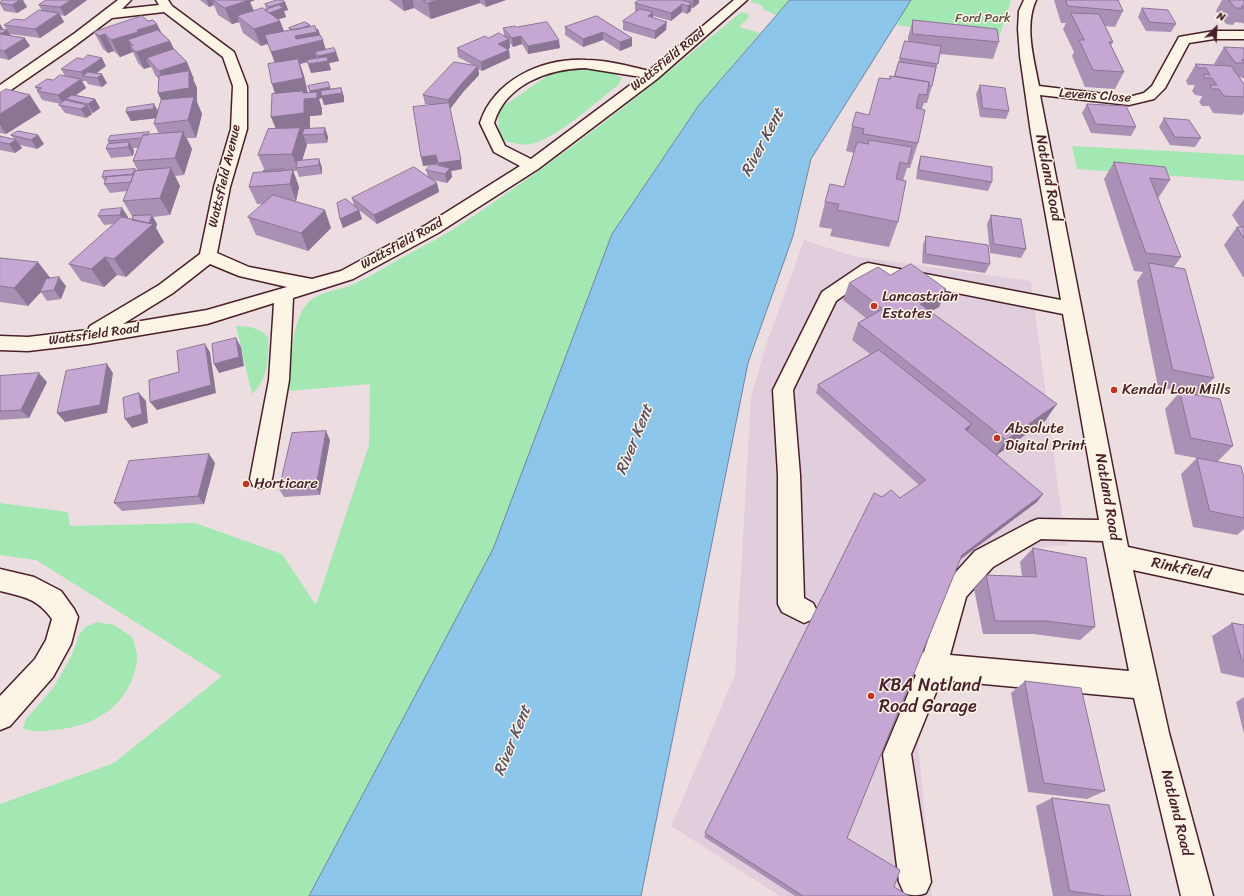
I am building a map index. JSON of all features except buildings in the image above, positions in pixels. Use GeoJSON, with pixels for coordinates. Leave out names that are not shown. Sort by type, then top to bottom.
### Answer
{"type":"FeatureCollection","features":[{"type":"Feature","properties":{"kind":"street"},"geometry":{"type":"LineString","coordinates":[[0,91],[110,14],[125,0]]}},
{"type":"Feature","properties":{"kind":"street","name":"Wattsfield Road"},"geometry":{"type":"LineString","coordinates":[[0,343],[28,344],[88,337],[207,317],[347,275],[432,229],[532,166],[652,76],[741,0]]}},
{"type":"Feature","properties":{"kind":"street","name":"Natland Road"},"geometry":{"type":"LineString","coordinates":[[1030,0],[1026,11],[1024,29],[1033,90],[1113,530],[1155,733],[1197,896]]}},
{"type":"Feature","properties":{"kind":"street","name":"Wattsfield Avenue"},"geometry":{"type":"LineString","coordinates":[[110,14],[164,4],[229,55],[240,86],[239,129],[222,187],[208,256]]}},
{"type":"Feature","properties":{"kind":"street","name":"Levens Close"},"geometry":{"type":"LineString","coordinates":[[1033,90],[1128,101],[1149,96],[1158,88],[1184,40],[1199,36],[1222,34],[1244,35]]}},
{"type":"Feature","properties":{"kind":"street"},"geometry":{"type":"LineString","coordinates":[[532,166],[499,149],[487,122],[492,106],[510,88],[534,74],[565,64],[612,65],[652,76]]}},
{"type":"Feature","properties":{"kind":"street"},"geometry":{"type":"LineString","coordinates":[[88,337],[166,289],[208,256],[245,272],[313,286]]}},
{"type":"Feature","properties":{"kind":"street"},"geometry":{"type":"LineString","coordinates":[[804,611],[791,604],[788,475],[783,390],[829,297],[868,269],[1073,309]]}},
{"type":"Feature","properties":{"kind":"street"},"geometry":{"type":"LineString","coordinates":[[261,479],[278,380],[284,294]]}},
{"type":"Feature","properties":{"kind":"street"},"geometry":{"type":"LineString","coordinates":[[915,882],[897,754],[955,591],[984,559],[1038,529],[1113,530]]}},
{"type":"Feature","properties":{"kind":"street","name":"Rinkfield"},"geometry":{"type":"LineString","coordinates":[[1118,556],[1244,583]]}},
{"type":"Feature","properties":{"kind":"street"},"geometry":{"type":"LineString","coordinates":[[0,580],[34,588],[52,599],[65,617],[58,644],[44,668],[0,716]]}},
{"type":"Feature","properties":{"kind":"street"},"geometry":{"type":"LineString","coordinates":[[928,666],[1145,686]]}},
{"type":"Feature","properties":{"kind":"shaded area"},"geometry":{"type":"Polygon","coordinates":[[[804,240],[853,256],[1031,281],[1061,510],[1068,545],[1019,549],[968,580],[949,658],[918,742],[932,896],[780,896],[671,826],[735,675],[751,397],[765,348],[804,240]]]}},
{"type":"Feature","properties":{"kind":"green space"},"geometry":{"type":"Polygon","coordinates":[[[753,0],[790,0],[776,15],[763,9],[762,5],[750,2],[753,0]]]}},
{"type":"Feature","properties":{"kind":"green space","name":"Ford Park"},"geometry":{"type":"Polygon","coordinates":[[[911,0],[1011,0],[998,41],[897,25],[902,12],[911,0]]]}},
{"type":"Feature","properties":{"kind":"green space"},"geometry":{"type":"Polygon","coordinates":[[[741,12],[748,14],[749,17],[739,27],[760,33],[699,105],[612,234],[493,549],[309,896],[0,896],[0,804],[114,763],[222,676],[36,560],[0,555],[0,503],[68,512],[70,526],[195,523],[282,554],[316,605],[369,445],[370,384],[288,391],[295,333],[298,321],[307,304],[317,296],[354,284],[367,278],[446,234],[490,205],[600,126],[741,12]]]}},
{"type":"Feature","properties":{"kind":"green space"},"geometry":{"type":"Polygon","coordinates":[[[579,67],[607,69],[622,78],[618,85],[588,109],[556,133],[545,139],[527,145],[505,141],[499,133],[498,110],[557,69],[579,67]]]}},
{"type":"Feature","properties":{"kind":"green space"},"geometry":{"type":"Polygon","coordinates":[[[1072,146],[1244,155],[1244,181],[1077,169],[1072,146]]]}},
{"type":"Feature","properties":{"kind":"green space"},"geometry":{"type":"Polygon","coordinates":[[[236,326],[254,328],[261,331],[268,337],[268,360],[266,368],[261,382],[252,394],[236,326]]]}},
{"type":"Feature","properties":{"kind":"green space"},"geometry":{"type":"Polygon","coordinates":[[[97,622],[114,625],[132,637],[137,660],[133,676],[127,690],[119,701],[108,711],[83,724],[68,728],[42,731],[30,731],[23,728],[26,719],[53,688],[72,655],[79,635],[85,627],[97,622]]]}},
{"type":"Feature","properties":{"kind":"water","name":"River Kent"},"geometry":{"type":"Polygon","coordinates":[[[790,0],[911,0],[811,159],[793,236],[748,363],[641,896],[309,896],[493,549],[612,234],[699,105],[790,0]]]}},
{"type":"Feature","properties":{"kind":"place","name":"Lancastrian Estates"},"geometry":{"type":"Point","coordinates":[874,306]}},
{"type":"Feature","properties":{"kind":"place","name":"Kendal Low Mills"},"geometry":{"type":"Point","coordinates":[1114,390]}},
{"type":"Feature","properties":{"kind":"place","name":"Absolute Digital Print"},"geometry":{"type":"Point","coordinates":[997,438]}},
{"type":"Feature","properties":{"kind":"place","name":"Horticare"},"geometry":{"type":"Point","coordinates":[246,484]}},
{"type":"Feature","properties":{"kind":"place","name":"KBA Natland Road Garage"},"geometry":{"type":"Point","coordinates":[871,696]}}]}
